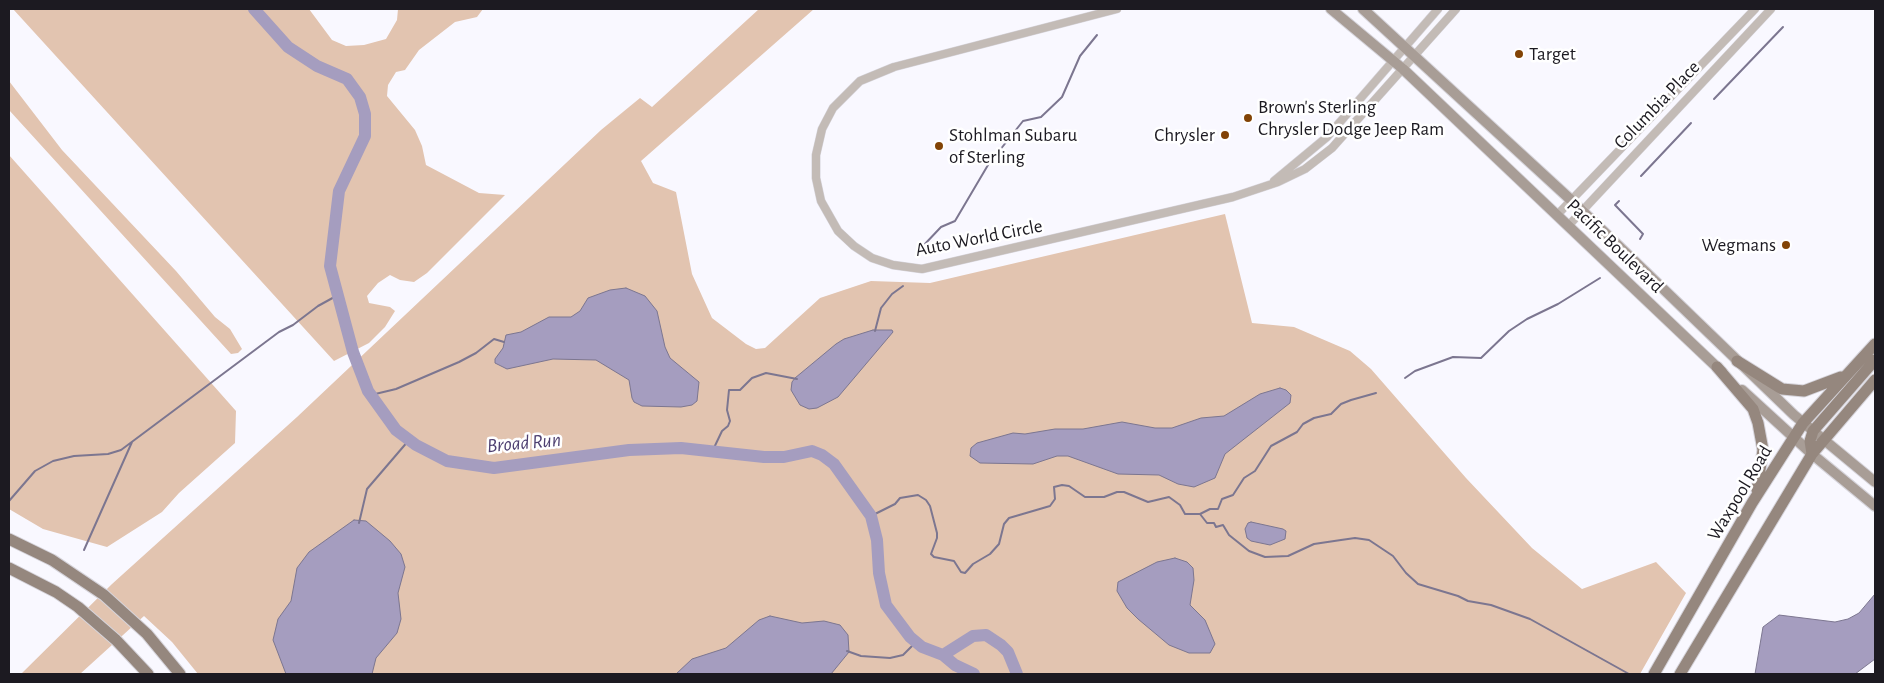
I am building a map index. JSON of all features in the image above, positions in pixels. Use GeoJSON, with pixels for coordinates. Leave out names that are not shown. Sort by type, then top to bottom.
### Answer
{"type":"FeatureCollection","features":[{"type":"Feature","properties":{"kind":"main road","name":"Pacific Boulevard"},"geometry":{"type":"LineString","coordinates":[[1331,9],[1403,69],[1558,214],[1608,265],[1717,367],[1812,454],[1875,506]]}},
{"type":"Feature","properties":{"kind":"main road","name":"Pacific Boulevard"},"geometry":{"type":"LineString","coordinates":[[1363,9],[1571,200],[1803,423],[1875,482]]}},
{"type":"Feature","properties":{"kind":"main road","name":"Waxpool Road"},"geometry":{"type":"LineString","coordinates":[[1654,674],[1752,503],[1803,423],[1875,344]]}},
{"type":"Feature","properties":{"kind":"main road"},"geometry":{"type":"LineString","coordinates":[[1812,454],[1810,441],[1813,431],[1875,360]]}},
{"type":"Feature","properties":{"kind":"main road"},"geometry":{"type":"LineString","coordinates":[[1737,361],[1782,389],[1797,391],[1812,389],[1843,377]]}},
{"type":"Feature","properties":{"kind":"main road"},"geometry":{"type":"LineString","coordinates":[[1717,367],[1753,409],[1758,423],[1762,440],[1762,464],[1752,503]]}},
{"type":"Feature","properties":{"kind":"main road"},"geometry":{"type":"LineString","coordinates":[[1680,674],[1812,454],[1875,380]]}},
{"type":"Feature","properties":{"kind":"main road"},"geometry":{"type":"LineString","coordinates":[[9,539],[52,560],[97,590],[146,634],[180,674]]}},
{"type":"Feature","properties":{"kind":"main road"},"geometry":{"type":"LineString","coordinates":[[9,568],[56,592],[78,607],[116,640],[148,674]]}},
{"type":"Feature","properties":{"kind":"street","name":"Auto World Circle"},"geometry":{"type":"LineString","coordinates":[[1117,9],[894,67],[860,81],[833,108],[822,129],[816,154],[816,178],[822,201],[838,231],[854,246],[872,258],[893,265],[922,269],[1214,202],[1268,185],[1305,169],[1325,154],[1456,9]]}},
{"type":"Feature","properties":{"kind":"street","name":"Auto World Circle"},"geometry":{"type":"LineString","coordinates":[[1268,185],[1327,137],[1438,9]]}},
{"type":"Feature","properties":{"kind":"street","name":"Columbia Place"},"geometry":{"type":"LineString","coordinates":[[1558,214],[1754,9]]}},
{"type":"Feature","properties":{"kind":"street","name":"Columbia Place"},"geometry":{"type":"LineString","coordinates":[[1569,225],[1771,9]]}},
{"type":"Feature","properties":{"kind":"shaded area"},"geometry":{"type":"Polygon","coordinates":[[[13,9],[309,9],[332,40],[346,46],[364,45],[386,39],[397,20],[398,9],[483,9],[477,17],[455,22],[419,50],[405,70],[396,72],[388,85],[387,96],[415,130],[422,146],[426,165],[479,193],[505,195],[427,273],[414,282],[400,280],[390,275],[378,283],[367,296],[369,303],[390,307],[395,311],[385,327],[369,343],[334,361],[13,9]]]}},
{"type":"Feature","properties":{"kind":"shaded area"},"geometry":{"type":"Polygon","coordinates":[[[759,9],[814,9],[641,161],[653,183],[676,192],[692,274],[712,318],[746,344],[756,349],[765,348],[820,298],[871,281],[930,283],[1225,214],[1252,323],[1294,327],[1350,351],[1371,369],[1466,478],[1532,548],[1582,589],[1656,562],[1686,593],[1640,674],[198,674],[172,642],[144,616],[80,674],[21,674],[112,584],[297,417],[601,130],[640,98],[652,107],[759,9]]]}},
{"type":"Feature","properties":{"kind":"shaded area"},"geometry":{"type":"Polygon","coordinates":[[[9,81],[62,150],[176,271],[215,317],[230,329],[242,349],[238,353],[231,354],[9,110],[9,81]]]}},
{"type":"Feature","properties":{"kind":"shaded area"},"geometry":{"type":"Polygon","coordinates":[[[9,155],[236,411],[235,443],[179,493],[162,512],[107,547],[43,529],[9,509],[9,155]]]}},
{"type":"Feature","properties":{"kind":"shaded area"},"geometry":{"type":"Polygon","coordinates":[[[626,288],[645,296],[657,311],[665,347],[670,358],[699,382],[697,401],[692,405],[681,407],[642,406],[634,402],[632,398],[629,380],[596,360],[553,359],[507,369],[495,363],[495,359],[503,348],[506,335],[521,332],[549,317],[571,317],[580,311],[588,298],[610,290],[626,288]]]}},
{"type":"Feature","properties":{"kind":"shaded area"},"geometry":{"type":"Polygon","coordinates":[[[873,330],[892,330],[893,332],[838,397],[817,408],[809,409],[800,405],[791,390],[792,382],[795,378],[844,339],[873,330]]]}},
{"type":"Feature","properties":{"kind":"shaded area"},"geometry":{"type":"Polygon","coordinates":[[[1280,388],[1286,390],[1291,395],[1290,403],[1225,454],[1215,478],[1194,487],[1178,484],[1159,475],[1118,474],[1068,456],[1057,456],[1033,464],[980,463],[970,456],[971,448],[977,443],[1013,433],[1025,434],[1055,429],[1083,429],[1122,422],[1155,428],[1172,428],[1201,418],[1224,416],[1260,394],[1280,388]]]}},
{"type":"Feature","properties":{"kind":"shaded area"},"geometry":{"type":"Polygon","coordinates":[[[354,520],[366,521],[390,541],[401,554],[405,567],[398,593],[401,619],[397,633],[376,658],[372,674],[286,674],[273,640],[278,619],[291,601],[297,568],[309,552],[354,520]]]}},
{"type":"Feature","properties":{"kind":"shaded area"},"geometry":{"type":"Polygon","coordinates":[[[1248,523],[1283,529],[1286,531],[1285,539],[1270,545],[1251,541],[1247,538],[1245,529],[1248,523]]]}},
{"type":"Feature","properties":{"kind":"shaded area"},"geometry":{"type":"Polygon","coordinates":[[[1175,558],[1187,562],[1193,568],[1194,580],[1190,605],[1205,620],[1215,644],[1210,653],[1189,653],[1169,645],[1127,608],[1117,591],[1118,582],[1157,562],[1175,558]]]}},
{"type":"Feature","properties":{"kind":"shaded area"},"geometry":{"type":"Polygon","coordinates":[[[1875,594],[1875,659],[1855,674],[1755,674],[1763,627],[1779,615],[1835,622],[1848,619],[1859,613],[1875,594]]]}},
{"type":"Feature","properties":{"kind":"shaded area"},"geometry":{"type":"Polygon","coordinates":[[[770,616],[802,623],[824,621],[840,625],[848,635],[849,652],[831,674],[676,674],[692,659],[726,648],[759,620],[770,616]]]}},
{"type":"Feature","properties":{"kind":"waterway","name":"Broad Run"},"geometry":{"type":"LineString","coordinates":[[254,9],[288,47],[317,66],[347,79],[360,97],[365,114],[365,136],[339,191],[330,266],[353,352],[368,391],[396,430],[416,445],[447,461],[494,468],[629,450],[681,448],[764,457],[784,457],[812,451],[822,455],[834,464],[871,516],[877,540],[879,573],[886,605],[910,637],[922,647],[943,655],[955,665],[974,674]]}},
{"type":"Feature","properties":{"kind":"waterway"},"geometry":{"type":"LineString","coordinates":[[1714,99],[1783,27]]}},
{"type":"Feature","properties":{"kind":"waterway"},"geometry":{"type":"LineString","coordinates":[[923,246],[941,227],[955,221],[988,165],[1023,121],[1041,117],[1062,97],[1080,56],[1097,35]]}},
{"type":"Feature","properties":{"kind":"waterway"},"geometry":{"type":"LineString","coordinates":[[1641,176],[1691,123]]}},
{"type":"Feature","properties":{"kind":"waterway"},"geometry":{"type":"LineString","coordinates":[[1619,201],[1615,205],[1643,234],[1640,239]]}},
{"type":"Feature","properties":{"kind":"waterway"},"geometry":{"type":"LineString","coordinates":[[1405,378],[1415,371],[1453,357],[1481,358],[1509,331],[1600,278]]}},
{"type":"Feature","properties":{"kind":"waterway"},"geometry":{"type":"LineString","coordinates":[[875,331],[881,308],[892,294],[903,286]]}},
{"type":"Feature","properties":{"kind":"waterway"},"geometry":{"type":"LineString","coordinates":[[9,501],[35,471],[53,461],[74,456],[108,454],[121,450],[279,332],[293,325],[318,306],[338,295]]}},
{"type":"Feature","properties":{"kind":"waterway"},"geometry":{"type":"LineString","coordinates":[[371,395],[396,389],[459,362],[476,353],[494,339],[504,342]]}},
{"type":"Feature","properties":{"kind":"waterway"},"geometry":{"type":"LineString","coordinates":[[712,452],[722,431],[728,426],[730,421],[727,410],[729,390],[740,390],[752,378],[766,373],[797,379]]}},
{"type":"Feature","properties":{"kind":"waterway"},"geometry":{"type":"LineString","coordinates":[[871,516],[895,504],[900,498],[918,495],[926,500],[930,506],[937,533],[931,554],[934,557],[954,561],[961,572],[965,573],[973,564],[990,554],[999,544],[1004,524],[1009,518],[1050,506],[1055,499],[1054,487],[1069,486],[1085,497],[1104,497],[1117,492],[1124,492],[1148,502],[1169,497],[1180,505],[1185,514],[1200,514],[1210,509],[1218,509],[1222,499],[1233,495],[1244,478],[1255,471],[1271,446],[1297,432],[1303,424],[1314,418],[1331,414],[1341,404],[1376,393]]}},
{"type":"Feature","properties":{"kind":"waterway"},"geometry":{"type":"LineString","coordinates":[[359,523],[367,489],[409,440]]}},
{"type":"Feature","properties":{"kind":"waterway"},"geometry":{"type":"LineString","coordinates":[[84,550],[132,442]]}},
{"type":"Feature","properties":{"kind":"waterway"},"geometry":{"type":"LineString","coordinates":[[1200,514],[1207,523],[1214,523],[1216,527],[1223,525],[1229,535],[1249,551],[1265,557],[1288,556],[1314,544],[1355,538],[1369,540],[1393,556],[1406,573],[1418,584],[1458,596],[1468,601],[1491,605],[1530,619],[1629,674]]}},
{"type":"Feature","properties":{"kind":"waterway","name":"Broad Run"},"geometry":{"type":"LineString","coordinates":[[943,655],[973,636],[986,635],[1008,652],[1017,674]]}},
{"type":"Feature","properties":{"kind":"waterway"},"geometry":{"type":"LineString","coordinates":[[847,651],[861,656],[890,658],[903,655],[916,642]]}},
{"type":"Feature","properties":{"kind":"place","name":"Target"},"geometry":{"type":"Point","coordinates":[1519,54]}},
{"type":"Feature","properties":{"kind":"place","name":"Brown's Sterling Chrysler Dodge Jeep Ram"},"geometry":{"type":"Point","coordinates":[1248,118]}},
{"type":"Feature","properties":{"kind":"place","name":"Chrysler"},"geometry":{"type":"Point","coordinates":[1225,135]}},
{"type":"Feature","properties":{"kind":"place","name":"Stohlman Subaru of Sterling"},"geometry":{"type":"Point","coordinates":[939,146]}},
{"type":"Feature","properties":{"kind":"place","name":"Wegmans"},"geometry":{"type":"Point","coordinates":[1786,245]}}]}
